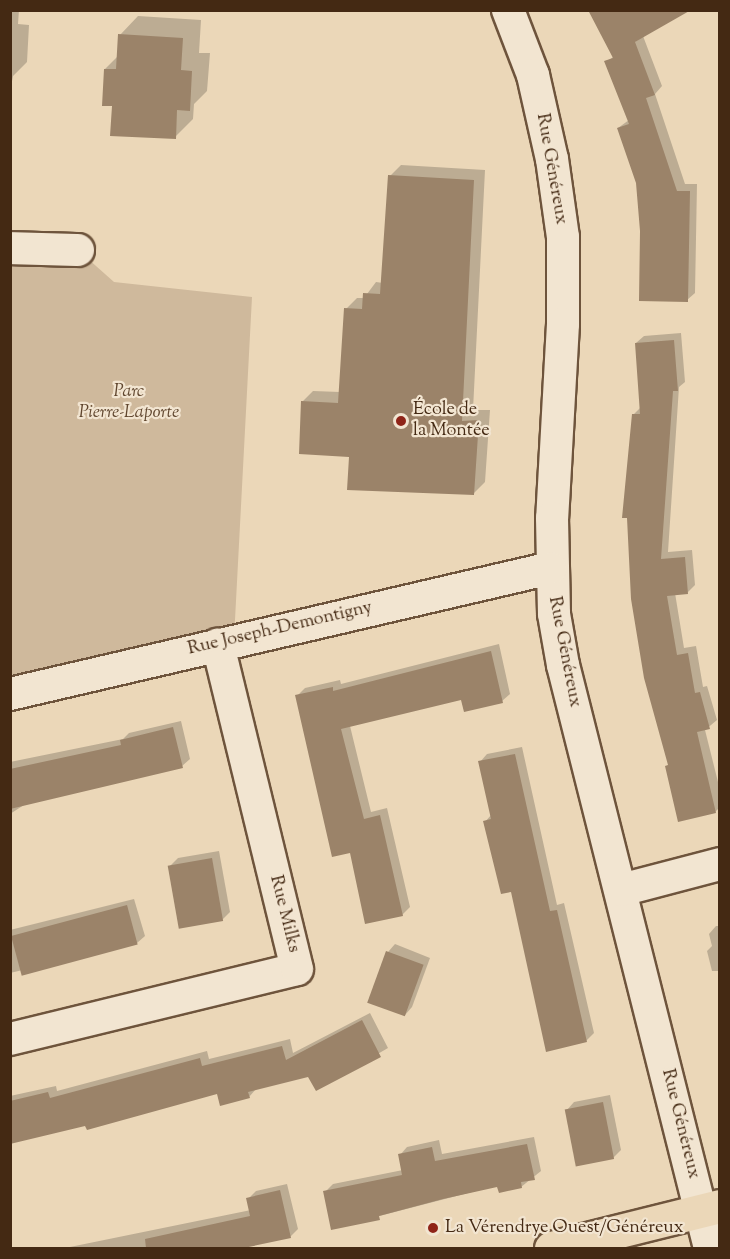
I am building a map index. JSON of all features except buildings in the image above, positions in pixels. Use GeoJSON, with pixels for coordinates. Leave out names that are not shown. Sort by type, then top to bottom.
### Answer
{"type":"FeatureCollection","features":[{"type":"Feature","properties":{"kind":"main road"},"geometry":{"type":"LineString","coordinates":[[551,1248],[711,1208]]}},
{"type":"Feature","properties":{"kind":"street","name":"Rue Généreux"},"geometry":{"type":"LineString","coordinates":[[508,10],[536,85],[563,237],[551,568],[563,665],[621,890],[711,1208],[710,1248]]}},
{"type":"Feature","properties":{"kind":"street"},"geometry":{"type":"LineString","coordinates":[[10,248],[78,250]]}},
{"type":"Feature","properties":{"kind":"street","name":"Rue Joseph-Demontigny"},"geometry":{"type":"LineString","coordinates":[[10,694],[551,568]]}},
{"type":"Feature","properties":{"kind":"street","name":"Rue Milks"},"geometry":{"type":"LineString","coordinates":[[10,1039],[297,969],[218,644]]}},
{"type":"Feature","properties":{"kind":"street"},"geometry":{"type":"LineString","coordinates":[[621,890],[720,864]]}},
{"type":"Feature","properties":{"kind":"green space","name":"Parc Pierre-Laporte"},"geometry":{"type":"Polygon","coordinates":[[[11,248],[78,250],[114,282],[252,297],[234,639],[11,694],[11,248]]]}},
{"type":"Feature","properties":{"kind":"place","name":"École de la Montée"},"geometry":{"type":"Point","coordinates":[401,421]}},
{"type":"Feature","properties":{"kind":"place","name":"La Vérendrye Ouest/Généreux"},"geometry":{"type":"Point","coordinates":[433,1228]}}]}
